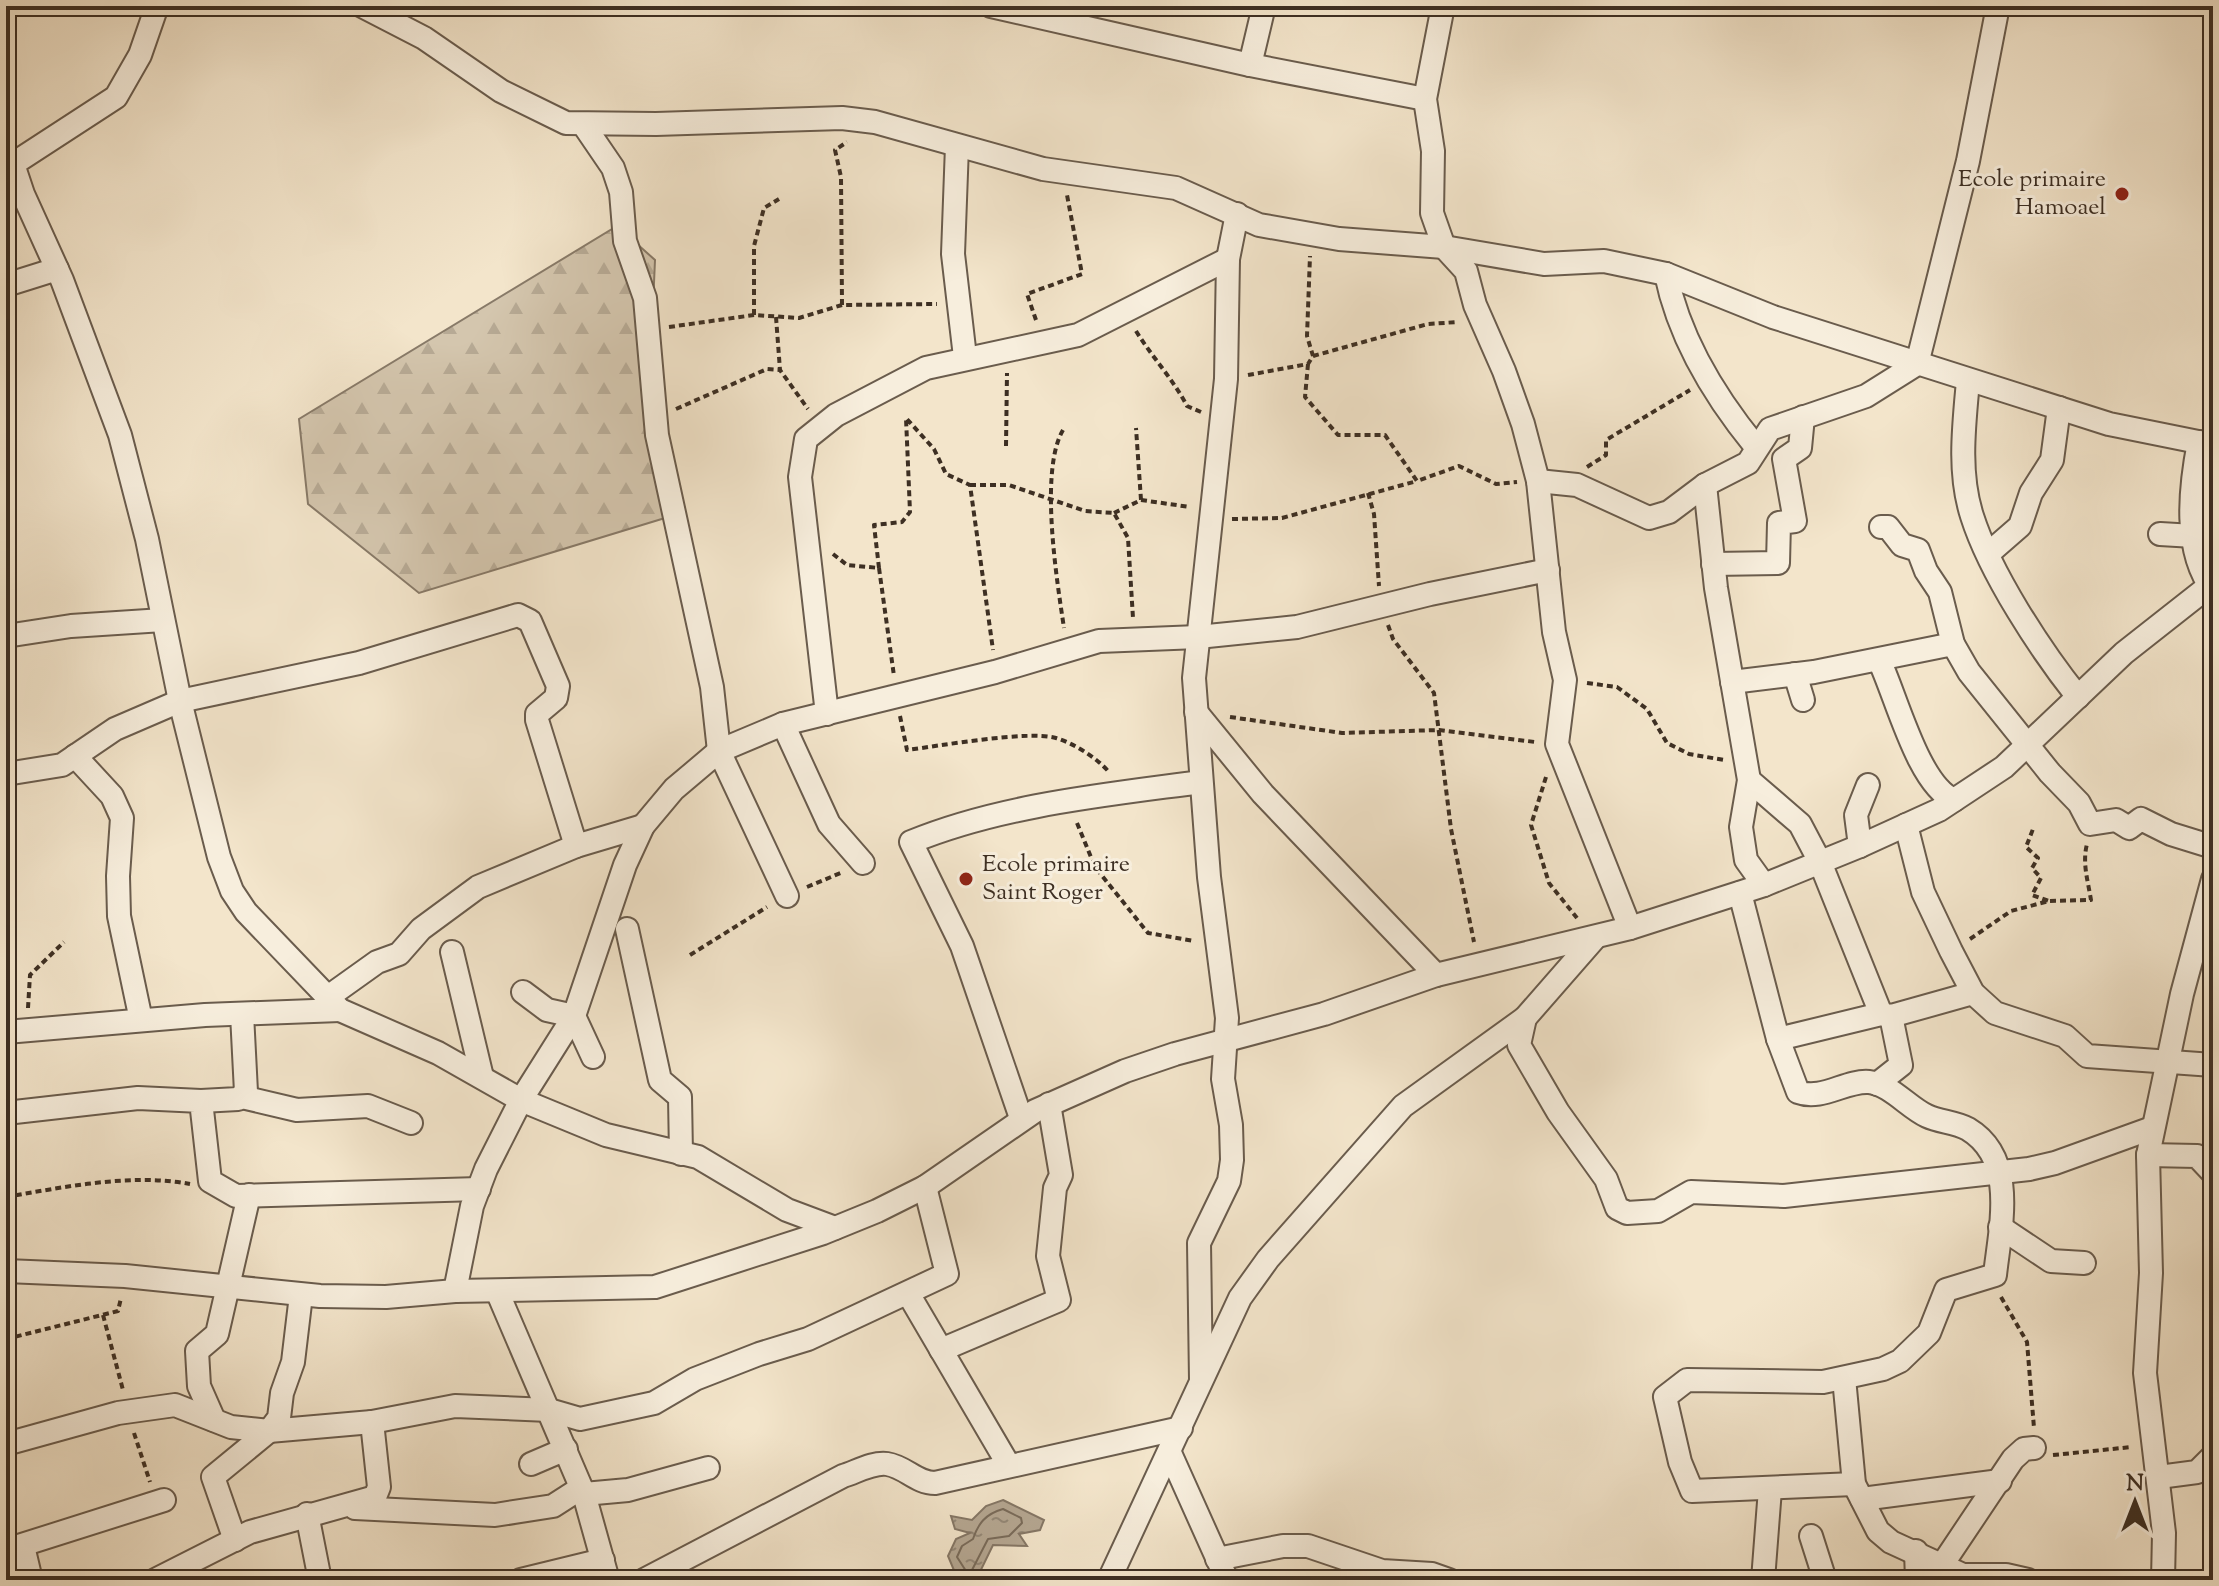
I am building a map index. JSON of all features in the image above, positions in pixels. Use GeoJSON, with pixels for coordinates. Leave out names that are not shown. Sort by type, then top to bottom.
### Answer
{"type":"FeatureCollection","features":[{"type":"Feature","properties":{"kind":"street"},"geometry":{"type":"LineString","coordinates":[[157,6],[140,55],[116,97],[10,163],[57,269],[120,435],[147,539],[180,701],[219,857],[232,891],[246,912],[334,1004],[438,1053],[521,1100],[606,1135],[715,1165],[787,1210],[835,1228]]}},
{"type":"Feature","properties":{"kind":"street"},"geometry":{"type":"LineString","coordinates":[[6,1271],[125,1276],[301,1295],[386,1297],[455,1291],[655,1287],[835,1228],[925,1187],[1021,1118],[1125,1071],[1226,1039],[1324,1014],[1436,975],[1630,928],[1764,885],[1860,846],[1954,800],[2004,767],[2124,653],[2212,586],[2197,564],[2194,536],[2193,480],[2206,444],[2109,424],[1968,381],[1773,317],[1666,274],[1604,261],[1544,264],[1444,247],[1311,234],[1259,225],[1176,188],[1062,173],[875,122],[842,118],[583,124],[559,121],[501,91],[424,38],[362,6]]}},
{"type":"Feature","properties":{"kind":"street"},"geometry":{"type":"LineString","coordinates":[[991,6],[1062,14],[1250,65],[1425,99]]}},
{"type":"Feature","properties":{"kind":"street"},"geometry":{"type":"LineString","coordinates":[[1250,65],[1264,6]]}},
{"type":"Feature","properties":{"kind":"street"},"geometry":{"type":"LineString","coordinates":[[1443,6],[1425,99],[1433,151],[1432,213],[1444,247],[1466,271],[1481,320],[1504,371],[1538,481],[1554,632],[1565,680],[1557,744],[1630,928]]}},
{"type":"Feature","properties":{"kind":"street"},"geometry":{"type":"LineString","coordinates":[[1538,481],[1577,485],[1649,518],[1669,512],[1705,485],[1748,463],[1770,429],[1866,396],[1917,364],[1968,161],[1998,6]]}},
{"type":"Feature","properties":{"kind":"street"},"geometry":{"type":"LineString","coordinates":[[583,124],[613,168],[621,192],[625,241],[645,298],[656,418],[669,499],[712,687],[719,751],[787,896]]}},
{"type":"Feature","properties":{"kind":"street"},"geometry":{"type":"LineString","coordinates":[[957,146],[953,254],[965,357]]}},
{"type":"Feature","properties":{"kind":"street"},"geometry":{"type":"LineString","coordinates":[[1201,1380],[1199,1243],[1229,1181],[1232,1160],[1231,1125],[1223,1079],[1227,1018],[1196,712],[1198,637],[1226,379],[1228,259],[1237,214]]}},
{"type":"Feature","properties":{"kind":"street"},"geometry":{"type":"LineString","coordinates":[[827,714],[800,477],[801,450],[806,439],[879,390],[926,368],[965,357],[1078,335],[1228,259]]}},
{"type":"Feature","properties":{"kind":"street"},"geometry":{"type":"LineString","coordinates":[[6,285],[57,269]]}},
{"type":"Feature","properties":{"kind":"street"},"geometry":{"type":"LineString","coordinates":[[1666,274],[1685,337],[1756,447]]}},
{"type":"Feature","properties":{"kind":"street"},"geometry":{"type":"LineString","coordinates":[[1968,381],[1962,446],[1972,515],[2003,583],[2078,697]]}},
{"type":"Feature","properties":{"kind":"street"},"geometry":{"type":"LineString","coordinates":[[1989,553],[2020,526],[2031,493],[2052,460],[2059,408]]}},
{"type":"Feature","properties":{"kind":"street"},"geometry":{"type":"LineString","coordinates":[[1713,564],[1778,563],[1779,523],[1795,521],[1784,459],[1800,448],[1803,417]]}},
{"type":"Feature","properties":{"kind":"street"},"geometry":{"type":"LineString","coordinates":[[1705,485],[1713,564],[1746,771],[1741,827],[1746,860],[1764,885]]}},
{"type":"Feature","properties":{"kind":"street"},"geometry":{"type":"LineString","coordinates":[[1881,527],[1888,527],[1892,537],[1902,545],[1918,550],[1926,571],[1940,592],[1953,644],[1969,672],[2027,745],[2079,803],[2090,824],[2116,820],[2129,828],[2141,819],[2171,834],[2213,847]]}},
{"type":"Feature","properties":{"kind":"street"},"geometry":{"type":"LineString","coordinates":[[2160,534],[2194,536]]}},
{"type":"Feature","properties":{"kind":"street"},"geometry":{"type":"LineString","coordinates":[[455,1291],[463,1241],[479,1189],[521,1100],[574,1016],[625,865],[643,826],[674,789],[719,751],[783,724],[995,672],[1099,641],[1198,637],[1297,627],[1548,570]]}},
{"type":"Feature","properties":{"kind":"street"},"geometry":{"type":"LineString","coordinates":[[6,774],[49,769],[115,729],[180,701],[359,663],[525,616],[558,686],[556,698],[537,714],[537,720],[576,846]]}},
{"type":"Feature","properties":{"kind":"street"},"geometry":{"type":"LineString","coordinates":[[6,636],[71,626],[163,620]]}},
{"type":"Feature","properties":{"kind":"street"},"geometry":{"type":"LineString","coordinates":[[1732,682],[1879,660],[1953,644]]}},
{"type":"Feature","properties":{"kind":"street"},"geometry":{"type":"LineString","coordinates":[[1879,660],[1919,754],[1941,794],[1954,800]]}},
{"type":"Feature","properties":{"kind":"street"},"geometry":{"type":"LineString","coordinates":[[1795,674],[1803,700]]}},
{"type":"Feature","properties":{"kind":"street"},"geometry":{"type":"LineString","coordinates":[[1196,712],[1263,794],[1436,975]]}},
{"type":"Feature","properties":{"kind":"street"},"geometry":{"type":"LineString","coordinates":[[783,724],[829,824],[863,863]]}},
{"type":"Feature","properties":{"kind":"street"},"geometry":{"type":"LineString","coordinates":[[75,756],[112,796],[122,818],[119,916],[141,1020]]}},
{"type":"Feature","properties":{"kind":"street"},"geometry":{"type":"LineString","coordinates":[[1746,771],[1800,824],[1820,862],[1886,1015],[1901,1065],[1877,1084]]}},
{"type":"Feature","properties":{"kind":"street"},"geometry":{"type":"LineString","coordinates":[[1021,1118],[962,946],[911,842],[942,830],[1069,802],[1201,782]]}},
{"type":"Feature","properties":{"kind":"street"},"geometry":{"type":"LineString","coordinates":[[1860,846],[1856,815],[1868,785]]}},
{"type":"Feature","properties":{"kind":"street"},"geometry":{"type":"LineString","coordinates":[[1906,825],[1923,892],[1973,993],[1995,1013],[2065,1036],[2087,1056],[2213,1065]]}},
{"type":"Feature","properties":{"kind":"street"},"geometry":{"type":"LineString","coordinates":[[16,1031],[334,1004],[377,962],[399,954],[421,929],[478,887],[576,846],[643,826]]}},
{"type":"Feature","properties":{"kind":"street"},"geometry":{"type":"LineString","coordinates":[[2163,1580],[2159,1477],[2145,1373],[2151,1273],[2148,1155],[2182,994],[2212,884]]}},
{"type":"Feature","properties":{"kind":"street"},"geometry":{"type":"LineString","coordinates":[[1740,893],[1778,1039],[1800,1093],[1817,1094],[1867,1082],[1877,1084],[1925,1115],[1970,1130],[1990,1152],[2002,1173],[2000,1227],[1995,1275],[1946,1290],[1929,1333],[1900,1361],[1823,1382],[1687,1380],[1665,1397],[1680,1462],[1692,1491],[1858,1491],[2000,1481]]}},
{"type":"Feature","properties":{"kind":"street"},"geometry":{"type":"LineString","coordinates":[[627,929],[660,1080],[680,1097],[681,1154]]}},
{"type":"Feature","properties":{"kind":"street"},"geometry":{"type":"LineString","coordinates":[[1109,1580],[1240,1298],[1268,1259],[1403,1106],[1525,1018],[1594,939]]}},
{"type":"Feature","properties":{"kind":"street"},"geometry":{"type":"LineString","coordinates":[[452,952],[482,1077]]}},
{"type":"Feature","properties":{"kind":"street"},"geometry":{"type":"LineString","coordinates":[[523,992],[547,1010],[574,1016]]}},
{"type":"Feature","properties":{"kind":"street"},"geometry":{"type":"LineString","coordinates":[[1778,1039],[1973,993]]}},
{"type":"Feature","properties":{"kind":"street"},"geometry":{"type":"LineString","coordinates":[[242,1014],[246,1092],[242,1097]]}},
{"type":"Feature","properties":{"kind":"street"},"geometry":{"type":"LineString","coordinates":[[574,1016],[593,1057]]}},
{"type":"Feature","properties":{"kind":"street"},"geometry":{"type":"LineString","coordinates":[[1525,1018],[1519,1045],[1558,1112],[1606,1179],[1617,1208],[1625,1213],[1658,1211],[1691,1192],[1784,1196],[2002,1173],[2055,1163],[2152,1128]]}},
{"type":"Feature","properties":{"kind":"street"},"geometry":{"type":"LineString","coordinates":[[6,1113],[138,1098],[201,1101],[242,1097],[297,1110],[368,1106],[411,1123]]}},
{"type":"Feature","properties":{"kind":"street"},"geometry":{"type":"LineString","coordinates":[[201,1101],[210,1181],[236,1196],[479,1189]]}},
{"type":"Feature","properties":{"kind":"street"},"geometry":{"type":"LineString","coordinates":[[941,1350],[1059,1300],[1048,1256],[1055,1188],[1061,1175],[1049,1104]]}},
{"type":"Feature","properties":{"kind":"street"},"geometry":{"type":"LineString","coordinates":[[2148,1155],[2197,1156],[2213,1173]]}},
{"type":"Feature","properties":{"kind":"street"},"geometry":{"type":"LineString","coordinates":[[6,1444],[118,1413],[159,1406],[175,1405],[231,1427],[269,1431],[372,1422],[455,1406],[549,1410],[580,1419],[654,1403],[695,1379],[808,1339],[909,1295],[947,1274],[925,1187]]}},
{"type":"Feature","properties":{"kind":"street"},"geometry":{"type":"LineString","coordinates":[[214,1420],[199,1386],[197,1351],[217,1334],[249,1195]]}},
{"type":"Feature","properties":{"kind":"street"},"geometry":{"type":"LineString","coordinates":[[2000,1227],[2051,1261],[2084,1263]]}},
{"type":"Feature","properties":{"kind":"street"},"geometry":{"type":"LineString","coordinates":[[497,1291],[583,1491],[605,1570],[521,1580]]}},
{"type":"Feature","properties":{"kind":"street"},"geometry":{"type":"LineString","coordinates":[[235,1540],[213,1477],[269,1431],[279,1418],[282,1393],[293,1362],[301,1295]]}},
{"type":"Feature","properties":{"kind":"street"},"geometry":{"type":"LineString","coordinates":[[909,1295],[1008,1464]]}},
{"type":"Feature","properties":{"kind":"street"},"geometry":{"type":"LineString","coordinates":[[1844,1378],[1858,1491],[1878,1531],[1891,1542],[1963,1575],[2006,1575],[2028,1580]]}},
{"type":"Feature","properties":{"kind":"street"},"geometry":{"type":"LineString","coordinates":[[155,1580],[276,1522],[375,1497],[378,1493],[372,1422]]}},
{"type":"Feature","properties":{"kind":"street"},"geometry":{"type":"LineString","coordinates":[[644,1580],[843,1476],[876,1465],[888,1464],[926,1483],[1181,1428]]}},
{"type":"Feature","properties":{"kind":"street"},"geometry":{"type":"LineString","coordinates":[[1942,1565],[2021,1451],[2034,1448]]}},
{"type":"Feature","properties":{"kind":"street"},"geometry":{"type":"LineString","coordinates":[[531,1464],[566,1449]]}},
{"type":"Feature","properties":{"kind":"street"},"geometry":{"type":"LineString","coordinates":[[1170,1453],[1227,1580]]}},
{"type":"Feature","properties":{"kind":"street"},"geometry":{"type":"LineString","coordinates":[[2159,1477],[2197,1472],[2213,1456]]}},
{"type":"Feature","properties":{"kind":"street"},"geometry":{"type":"LineString","coordinates":[[338,1507],[495,1515],[553,1506],[583,1491],[628,1490],[708,1468]]}},
{"type":"Feature","properties":{"kind":"street"},"geometry":{"type":"LineString","coordinates":[[1763,1580],[1770,1489]]}},
{"type":"Feature","properties":{"kind":"street"},"geometry":{"type":"LineString","coordinates":[[31,1580],[14,1548],[164,1500]]}},
{"type":"Feature","properties":{"kind":"street"},"geometry":{"type":"LineString","coordinates":[[307,1514],[320,1580]]}},
{"type":"Feature","properties":{"kind":"street"},"geometry":{"type":"LineString","coordinates":[[1811,1536],[1825,1580]]}},
{"type":"Feature","properties":{"kind":"street"},"geometry":{"type":"LineString","coordinates":[[1217,1559],[1283,1546],[1308,1546],[1382,1571],[1432,1574],[1449,1580]]}},
{"type":"Feature","properties":{"kind":"street"},"geometry":{"type":"LineString","coordinates":[[1916,1551],[1917,1580]]}},
{"type":"Feature","properties":{"kind":"path"},"geometry":{"type":"LineString","coordinates":[[842,305],[841,177],[835,150],[875,122]]}},
{"type":"Feature","properties":{"kind":"path"},"geometry":{"type":"LineString","coordinates":[[1044,344],[1027,294],[1082,274],[1062,173]]}},
{"type":"Feature","properties":{"kind":"path"},"geometry":{"type":"LineString","coordinates":[[754,315],[754,246],[764,208],[779,199]]}},
{"type":"Feature","properties":{"kind":"path"},"geometry":{"type":"LineString","coordinates":[[1311,234],[1307,336],[1313,356]]}},
{"type":"Feature","properties":{"kind":"path"},"geometry":{"type":"LineString","coordinates":[[647,329],[754,315],[799,318],[842,305],[915,302],[959,306]]}},
{"type":"Feature","properties":{"kind":"path"},"geometry":{"type":"LineString","coordinates":[[1124,312],[1153,358],[1173,379],[1187,406],[1222,420]]}},
{"type":"Feature","properties":{"kind":"path"},"geometry":{"type":"LineString","coordinates":[[776,317],[780,370],[804,400],[817,430]]}},
{"type":"Feature","properties":{"kind":"path"},"geometry":{"type":"LineString","coordinates":[[1417,481],[1385,435],[1338,435],[1305,397],[1308,364],[1313,356],[1428,324],[1481,320]]}},
{"type":"Feature","properties":{"kind":"path"},"geometry":{"type":"LineString","coordinates":[[1006,446],[1007,351]]}},
{"type":"Feature","properties":{"kind":"path"},"geometry":{"type":"LineString","coordinates":[[1226,379],[1308,364]]}},
{"type":"Feature","properties":{"kind":"path"},"geometry":{"type":"LineString","coordinates":[[656,418],[767,369],[780,370]]}},
{"type":"Feature","properties":{"kind":"path"},"geometry":{"type":"LineString","coordinates":[[1577,485],[1584,468],[1606,455],[1606,440],[1709,378]]}},
{"type":"Feature","properties":{"kind":"path"},"geometry":{"type":"LineString","coordinates":[[1127,792],[1101,763],[1055,738],[1007,739],[907,750],[896,697],[874,525],[902,522],[910,512],[906,418],[934,449],[946,474],[970,485],[1009,485],[1085,511],[1114,513],[1141,500],[1212,515],[1282,518],[1417,481],[1459,466],[1496,484],[1538,481]]}},
{"type":"Feature","properties":{"kind":"path"},"geometry":{"type":"LineString","coordinates":[[1136,428],[1141,500]]}},
{"type":"Feature","properties":{"kind":"path"},"geometry":{"type":"LineString","coordinates":[[1063,430],[1056,441],[1051,499],[1055,561],[1067,651]]}},
{"type":"Feature","properties":{"kind":"path"},"geometry":{"type":"LineString","coordinates":[[970,485],[995,672]]}},
{"type":"Feature","properties":{"kind":"path"},"geometry":{"type":"LineString","coordinates":[[1368,493],[1374,514],[1380,607],[1393,639],[1434,693],[1465,912],[1480,964]]}},
{"type":"Feature","properties":{"kind":"path"},"geometry":{"type":"LineString","coordinates":[[1114,513],[1128,538],[1135,640]]}},
{"type":"Feature","properties":{"kind":"path"},"geometry":{"type":"LineString","coordinates":[[807,531],[847,565],[879,568]]}},
{"type":"Feature","properties":{"kind":"path"},"geometry":{"type":"LineString","coordinates":[[1565,680],[1617,687],[1647,709],[1667,743],[1689,754],[1746,771]]}},
{"type":"Feature","properties":{"kind":"path"},"geometry":{"type":"LineString","coordinates":[[1196,712],[1342,733],[1439,730],[1557,744],[1531,825],[1549,883],[1594,939]]}},
{"type":"Feature","properties":{"kind":"path"},"geometry":{"type":"LineString","coordinates":[[1069,802],[1095,867],[1148,933],[1185,942],[1217,940]]}},
{"type":"Feature","properties":{"kind":"path"},"geometry":{"type":"LineString","coordinates":[[1951,951],[2011,911],[2049,901],[2091,900],[2089,876],[2083,860],[2087,841],[2097,825]]}},
{"type":"Feature","properties":{"kind":"path"},"geometry":{"type":"LineString","coordinates":[[2033,829],[2026,847],[2038,858],[2032,868],[2041,878],[2032,895],[2049,901]]}},
{"type":"Feature","properties":{"kind":"path"},"geometry":{"type":"LineString","coordinates":[[16,1031],[30,975],[64,942]]}},
{"type":"Feature","properties":{"kind":"path"},"geometry":{"type":"LineString","coordinates":[[6,1197],[61,1187],[170,1180],[221,1190]]}},
{"type":"Feature","properties":{"kind":"path"},"geometry":{"type":"LineString","coordinates":[[1995,1275],[2004,1306],[2027,1342],[2034,1448],[2065,1456],[2153,1444]]}},
{"type":"Feature","properties":{"kind":"path"},"geometry":{"type":"LineString","coordinates":[[6,1339],[118,1311],[125,1276]]}},
{"type":"Feature","properties":{"kind":"green space"},"geometry":{"type":"Polygon","coordinates":[[[617,226],[655,260],[648,420],[665,518],[419,593],[308,504],[299,419],[617,226]]]}},
{"type":"Feature","properties":{"kind":"water"},"geometry":{"type":"Polygon","coordinates":[[[1003,1500],[1044,1520],[1040,1530],[1019,1534],[1027,1546],[993,1545],[976,1580],[958,1580],[948,1556],[956,1539],[970,1533],[955,1529],[951,1516],[972,1520],[986,1506],[1003,1500]]]}},
{"type":"Feature","properties":{"kind":"place","name":"Ecole primaire Hamoael"},"geometry":{"type":"Point","coordinates":[2122,194]}},
{"type":"Feature","properties":{"kind":"place","name":"Ecole primaire Saint Roger"},"geometry":{"type":"Point","coordinates":[966,879]}}]}
